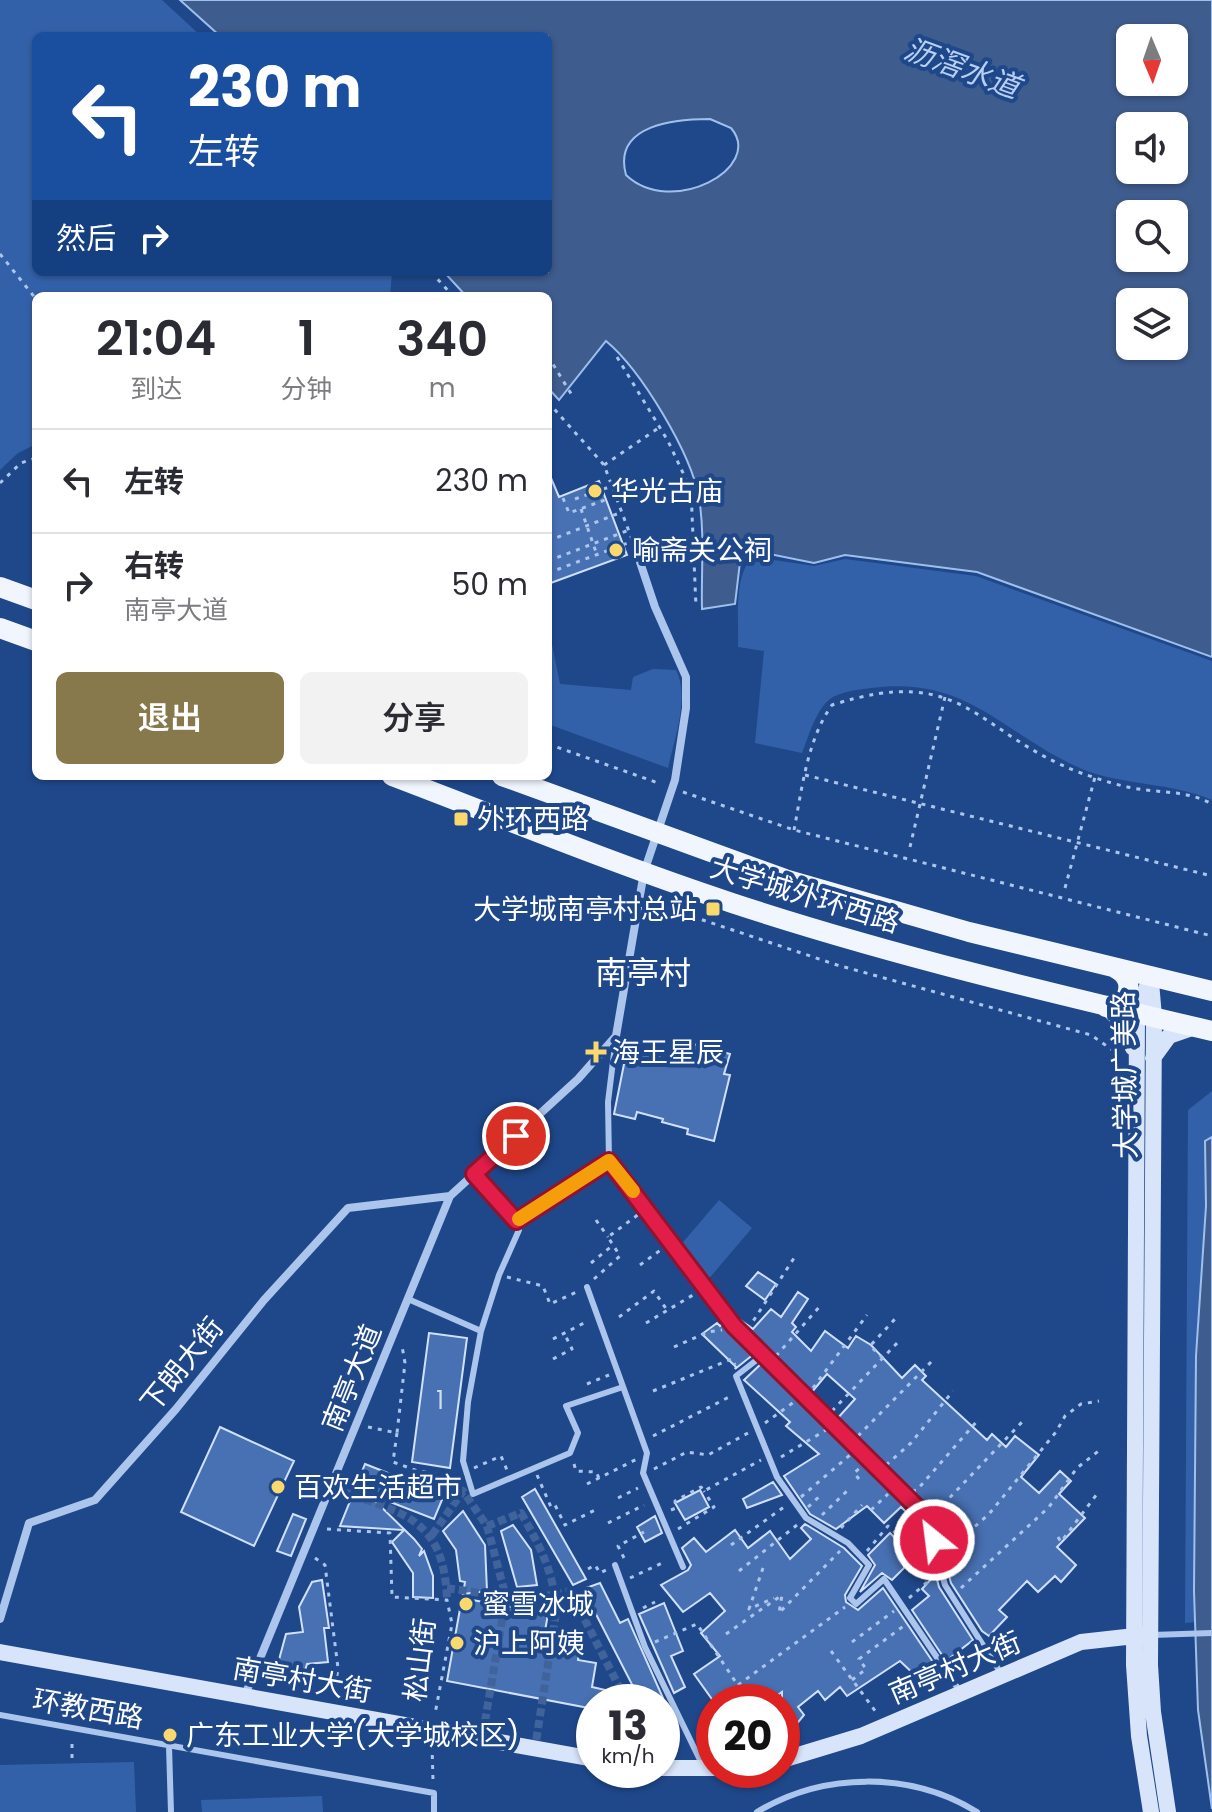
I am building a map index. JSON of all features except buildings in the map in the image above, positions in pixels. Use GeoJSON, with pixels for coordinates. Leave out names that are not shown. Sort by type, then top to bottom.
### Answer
{"type":"FeatureCollection","features":[{"type":"Feature","properties":{"kind":"main road"},"geometry":{"type":"LineString","coordinates":[[0,587],[32,599]]}},
{"type":"Feature","properties":{"kind":"main road"},"geometry":{"type":"LineString","coordinates":[[0,628],[32,640]]}},
{"type":"Feature","properties":{"kind":"main road","name":"大学城外环西路"},"geometry":{"type":"LineString","coordinates":[[402,780],[644,872],[877,947],[1106,1007],[1204,1029]]}},
{"type":"Feature","properties":{"kind":"main road","name":"大学城外环西路"},"geometry":{"type":"LineString","coordinates":[[513,780],[655,834],[900,914],[1212,991]]}},
{"type":"Feature","properties":{"kind":"main road"},"geometry":{"type":"LineString","coordinates":[[1115,968],[1126,976],[1130,988],[1124,1001],[1106,1007],[1124,1024],[1137,1060],[1169,1036],[1204,1029]]}},
{"type":"Feature","properties":{"kind":"main road","name":"大学城广美路"},"geometry":{"type":"LineString","coordinates":[[1151,976],[1137,1060],[1142,1635],[1139,1736],[1151,1812]]}},
{"type":"Feature","properties":{"kind":"main road","name":"大学城广美路"},"geometry":{"type":"LineString","coordinates":[[1142,1635],[1168,1812]]}},
{"type":"Feature","properties":{"kind":"main road","name":"南亭村大街"},"geometry":{"type":"LineString","coordinates":[[800,1755],[886,1725],[1081,1642],[1142,1635]]}},
{"type":"Feature","properties":{"kind":"main road","name":"南亭村大街"},"geometry":{"type":"LineString","coordinates":[[0,1652],[576,1756]]}},
{"type":"Feature","properties":{"kind":"street"},"geometry":{"type":"LineString","coordinates":[[616,1036],[644,872],[672,788],[686,708],[686,677],[655,607],[640,562]]}},
{"type":"Feature","properties":{"kind":"street","name":"南亭大道"},"geometry":{"type":"LineString","coordinates":[[244,1696],[450,1196],[578,1079],[616,1036]]}},
{"type":"Feature","properties":{"kind":"street","name":"下朗大街"},"geometry":{"type":"LineString","coordinates":[[0,1619],[29,1523],[95,1500],[176,1409],[264,1300],[348,1208],[450,1196]]}},
{"type":"Feature","properties":{"kind":"lane"},"geometry":{"type":"LineString","coordinates":[[616,1036],[608,1102],[609,1161],[734,1326],[928,1520],[945,1585],[1002,1676]]}},
{"type":"Feature","properties":{"kind":"lane"},"geometry":{"type":"LineString","coordinates":[[516,1221],[609,1161]]}},
{"type":"Feature","properties":{"kind":"lane"},"geometry":{"type":"LineString","coordinates":[[474,1174],[516,1221],[519,1230],[499,1275],[481,1331],[468,1402],[463,1472],[473,1494],[570,1453],[578,1433],[566,1406],[623,1387]]}},
{"type":"Feature","properties":{"kind":"lane"},"geometry":{"type":"LineString","coordinates":[[589,1284],[647,1453],[643,1473],[683,1567]]}},
{"type":"Feature","properties":{"kind":"lane"},"geometry":{"type":"LineString","coordinates":[[408,1299],[481,1331]]}},
{"type":"Feature","properties":{"kind":"lane"},"geometry":{"type":"LineString","coordinates":[[763,1355],[738,1372],[742,1391],[770,1460],[804,1515],[848,1543],[869,1565],[850,1598],[856,1604],[884,1579],[961,1693]]}},
{"type":"Feature","properties":{"kind":"lane"},"geometry":{"type":"LineString","coordinates":[[615,1565],[645,1647],[696,1743]]}},
{"type":"Feature","properties":{"kind":"lane"},"geometry":{"type":"LineString","coordinates":[[1142,1635],[1212,1633]]}},
{"type":"Feature","properties":{"kind":"lane","name":"环教西路"},"geometry":{"type":"LineString","coordinates":[[0,1715],[434,1793]]}},
{"type":"Feature","properties":{"kind":"lane"},"geometry":{"type":"LineString","coordinates":[[169,1746],[171,1812]]}},
{"type":"Feature","properties":{"kind":"lane"},"geometry":{"type":"LineString","coordinates":[[757,1812],[806,1790],[856,1781],[917,1788],[977,1812]]}},
{"type":"Feature","properties":{"kind":"lane"},"geometry":{"type":"LineString","coordinates":[[434,1793],[434,1812]]}},
{"type":"Feature","properties":{"kind":"path"},"geometry":{"type":"LineString","coordinates":[[0,254],[32,294]]}},
{"type":"Feature","properties":{"kind":"path"},"geometry":{"type":"LineString","coordinates":[[435,276],[449,292]]}},
{"type":"Feature","properties":{"kind":"path"},"geometry":{"type":"LineString","coordinates":[[617,357],[660,427],[691,490],[696,607]]}},
{"type":"Feature","properties":{"kind":"path"},"geometry":{"type":"LineString","coordinates":[[552,363],[573,397]]}},
{"type":"Feature","properties":{"kind":"path"},"geometry":{"type":"LineString","coordinates":[[552,406],[604,465],[640,562],[695,550]]}},
{"type":"Feature","properties":{"kind":"path"},"geometry":{"type":"LineString","coordinates":[[604,465],[660,427]]}},
{"type":"Feature","properties":{"kind":"path"},"geometry":{"type":"LineString","coordinates":[[0,483],[21,463],[32,459]]}},
{"type":"Feature","properties":{"kind":"path"},"geometry":{"type":"LineString","coordinates":[[575,499],[612,486]]}},
{"type":"Feature","properties":{"kind":"path"},"geometry":{"type":"LineString","coordinates":[[563,498],[569,513],[616,496]]}},
{"type":"Feature","properties":{"kind":"path"},"geometry":{"type":"LineString","coordinates":[[581,509],[597,555]]}},
{"type":"Feature","properties":{"kind":"path"},"geometry":{"type":"LineString","coordinates":[[552,539],[622,512]]}},
{"type":"Feature","properties":{"kind":"path"},"geometry":{"type":"LineString","coordinates":[[552,559],[629,530]]}},
{"type":"Feature","properties":{"kind":"path"},"geometry":{"type":"LineString","coordinates":[[552,572],[633,541]]}},
{"type":"Feature","properties":{"kind":"path"},"geometry":{"type":"LineString","coordinates":[[794,830],[805,775],[822,719],[832,705],[898,689],[966,704],[1033,749],[1095,777],[1143,790],[1188,793],[1212,804]]}},
{"type":"Feature","properties":{"kind":"path"},"geometry":{"type":"LineString","coordinates":[[910,847],[945,697]]}},
{"type":"Feature","properties":{"kind":"path"},"geometry":{"type":"LineString","coordinates":[[552,745],[794,830],[1212,936]]}},
{"type":"Feature","properties":{"kind":"path"},"geometry":{"type":"LineString","coordinates":[[805,775],[1212,876]]}},
{"type":"Feature","properties":{"kind":"path"},"geometry":{"type":"LineString","coordinates":[[1065,888],[1095,777]]}},
{"type":"Feature","properties":{"kind":"path"},"geometry":{"type":"LineString","coordinates":[[664,907],[891,982],[1091,1035],[1137,1060]]}},
{"type":"Feature","properties":{"kind":"path"},"geometry":{"type":"LineString","coordinates":[[608,1237],[647,1208]]}},
{"type":"Feature","properties":{"kind":"path"},"geometry":{"type":"LineString","coordinates":[[499,1275],[543,1286],[550,1304],[589,1284],[620,1256],[596,1220]]}},
{"type":"Feature","properties":{"kind":"path"},"geometry":{"type":"LineString","coordinates":[[640,1265],[672,1242]]}},
{"type":"Feature","properties":{"kind":"path"},"geometry":{"type":"LineString","coordinates":[[591,1263],[613,1245]]}},
{"type":"Feature","properties":{"kind":"path"},"geometry":{"type":"LineString","coordinates":[[743,1335],[770,1300],[771,1292],[796,1255]]}},
{"type":"Feature","properties":{"kind":"path"},"geometry":{"type":"LineString","coordinates":[[646,1323],[705,1288]]}},
{"type":"Feature","properties":{"kind":"path"},"geometry":{"type":"LineString","coordinates":[[619,1317],[654,1291],[667,1310]]}},
{"type":"Feature","properties":{"kind":"path"},"geometry":{"type":"LineString","coordinates":[[781,1352],[821,1305]]}},
{"type":"Feature","properties":{"kind":"path"},"geometry":{"type":"LineString","coordinates":[[553,1339],[598,1315]]}},
{"type":"Feature","properties":{"kind":"path"},"geometry":{"type":"LineString","coordinates":[[802,1393],[817,1386],[867,1315]]}},
{"type":"Feature","properties":{"kind":"path"},"geometry":{"type":"LineString","coordinates":[[883,1358],[870,1346],[895,1319]]}},
{"type":"Feature","properties":{"kind":"path"},"geometry":{"type":"LineString","coordinates":[[397,1325],[405,1363],[393,1462],[415,1470],[456,1476],[458,1480]]}},
{"type":"Feature","properties":{"kind":"path"},"geometry":{"type":"LineString","coordinates":[[674,1347],[708,1332],[709,1335],[734,1326]]}},
{"type":"Feature","properties":{"kind":"path"},"geometry":{"type":"LineString","coordinates":[[553,1359],[572,1349],[564,1333]]}},
{"type":"Feature","properties":{"kind":"path"},"geometry":{"type":"LineString","coordinates":[[826,1416],[900,1340]]}},
{"type":"Feature","properties":{"kind":"path"},"geometry":{"type":"LineString","coordinates":[[653,1391],[732,1359],[738,1372]]}},
{"type":"Feature","properties":{"kind":"path"},"geometry":{"type":"LineString","coordinates":[[731,1545],[794,1501],[856,1445],[934,1359]]}},
{"type":"Feature","properties":{"kind":"path"},"geometry":{"type":"LineString","coordinates":[[587,1384],[620,1372]]}},
{"type":"Feature","properties":{"kind":"path"},"geometry":{"type":"LineString","coordinates":[[648,1438],[742,1391]]}},
{"type":"Feature","properties":{"kind":"path"},"geometry":{"type":"LineString","coordinates":[[880,1470],[911,1443],[953,1391]]}},
{"type":"Feature","properties":{"kind":"path"},"geometry":{"type":"LineString","coordinates":[[658,1467],[687,1452],[708,1455],[795,1401]]}},
{"type":"Feature","properties":{"kind":"path"},"geometry":{"type":"LineString","coordinates":[[939,1558],[989,1514],[1056,1432],[1065,1416],[1081,1404],[1099,1401]]}},
{"type":"Feature","properties":{"kind":"path"},"geometry":{"type":"LineString","coordinates":[[905,1495],[917,1490],[978,1420]]}},
{"type":"Feature","properties":{"kind":"path"},"geometry":{"type":"LineString","coordinates":[[928,1520],[1023,1421]]}},
{"type":"Feature","properties":{"kind":"path"},"geometry":{"type":"LineString","coordinates":[[357,1423],[397,1433]]}},
{"type":"Feature","properties":{"kind":"path"},"geometry":{"type":"LineString","coordinates":[[704,1491],[770,1460],[834,1423]]}},
{"type":"Feature","properties":{"kind":"path"},"geometry":{"type":"LineString","coordinates":[[952,1597],[1049,1507],[1077,1468],[1101,1449]]}},
{"type":"Feature","properties":{"kind":"path"},"geometry":{"type":"LineString","coordinates":[[587,1484],[647,1453]]}},
{"type":"Feature","properties":{"kind":"path"},"geometry":{"type":"LineString","coordinates":[[463,1472],[501,1456],[510,1478]]}},
{"type":"Feature","properties":{"kind":"path"},"geometry":{"type":"LineString","coordinates":[[572,1460],[576,1471],[596,1472],[599,1478]]}},
{"type":"Feature","properties":{"kind":"path"},"geometry":{"type":"LineString","coordinates":[[534,1468],[551,1507],[555,1505],[565,1525],[599,1508]]}},
{"type":"Feature","properties":{"kind":"path"},"geometry":{"type":"LineString","coordinates":[[618,1498],[648,1483]]}},
{"type":"Feature","properties":{"kind":"path"},"geometry":{"type":"LineString","coordinates":[[871,1510],[897,1486]]}},
{"type":"Feature","properties":{"kind":"path"},"geometry":{"type":"LineString","coordinates":[[666,1512],[676,1508],[675,1501],[701,1487],[714,1507],[675,1531]]}},
{"type":"Feature","properties":{"kind":"path"},"geometry":{"type":"LineString","coordinates":[[813,1523],[847,1491]]}},
{"type":"Feature","properties":{"kind":"path"},"geometry":{"type":"LineString","coordinates":[[1058,1537],[1061,1542],[1097,1494]]}},
{"type":"Feature","properties":{"kind":"path"},"geometry":{"type":"LineString","coordinates":[[739,1571],[804,1515],[821,1495]]}},
{"type":"Feature","properties":{"kind":"path"},"geometry":{"type":"LineString","coordinates":[[608,1523],[644,1505]]}},
{"type":"Feature","properties":{"kind":"path"},"geometry":{"type":"LineString","coordinates":[[836,1534],[862,1505]]}},
{"type":"Feature","properties":{"kind":"path"},"geometry":{"type":"LineString","coordinates":[[862,1557],[888,1526],[900,1537]]}},
{"type":"Feature","properties":{"kind":"path","name":"松山街"},"geometry":{"type":"LineString","coordinates":[[314,1529],[390,1533],[392,1597],[447,1600],[452,1624],[432,1730]]}},
{"type":"Feature","properties":{"kind":"path"},"geometry":{"type":"LineString","coordinates":[[782,1595],[779,1613],[848,1543]]}},
{"type":"Feature","properties":{"kind":"path"},"geometry":{"type":"LineString","coordinates":[[305,1551],[325,1565],[338,1668],[331,1712]]}},
{"type":"Feature","properties":{"kind":"path"},"geometry":{"type":"LineString","coordinates":[[623,1582],[662,1563]]}},
{"type":"Feature","properties":{"kind":"path"},"geometry":{"type":"LineString","coordinates":[[763,1568],[749,1609],[782,1595]]}},
{"type":"Feature","properties":{"kind":"path"},"geometry":{"type":"LineString","coordinates":[[852,1642],[923,1586]]}},
{"type":"Feature","properties":{"kind":"path"},"geometry":{"type":"LineString","coordinates":[[726,1634],[782,1595]]}},
{"type":"Feature","properties":{"kind":"path"},"geometry":{"type":"LineString","coordinates":[[632,1613],[655,1602]]}},
{"type":"Feature","properties":{"kind":"path"},"geometry":{"type":"LineString","coordinates":[[739,1684],[848,1605]]}},
{"type":"Feature","properties":{"kind":"path"},"geometry":{"type":"LineString","coordinates":[[852,1680],[866,1669],[859,1659],[912,1620]]}},
{"type":"Feature","properties":{"kind":"path"},"geometry":{"type":"LineString","coordinates":[[645,1647],[697,1624],[737,1684]]}},
{"type":"Feature","properties":{"kind":"path"},"geometry":{"type":"LineString","coordinates":[[831,1651],[886,1725]]}},
{"type":"Feature","properties":{"kind":"path"},"geometry":{"type":"LineString","coordinates":[[432,1730],[434,1793]]}},
{"type":"Feature","properties":{"kind":"path"},"geometry":{"type":"LineString","coordinates":[[72,1744],[72,1763]]}},
{"type":"Feature","properties":{"kind":"shaded area"},"geometry":{"type":"Polygon","coordinates":[[[0,0],[162,0],[197,32],[32,32],[32,276],[392,276],[390,292],[32,292],[32,446],[18,453],[0,470],[0,0]]]}},
{"type":"Feature","properties":{"kind":"shaded area"},"geometry":{"type":"Polygon","coordinates":[[[753,557],[814,566],[845,559],[976,576],[1212,661],[1212,800],[1082,769],[960,699],[934,690],[905,686],[856,690],[830,699],[816,717],[802,753],[755,743],[764,651],[738,647],[742,575],[753,557]]]}},
{"type":"Feature","properties":{"kind":"shaded area"},"geometry":{"type":"Polygon","coordinates":[[[552,644],[560,684],[631,690],[633,677],[653,669],[676,670],[682,693],[668,768],[552,725],[552,644]]]}},
{"type":"Feature","properties":{"kind":"shaded area"},"geometry":{"type":"Polygon","coordinates":[[[1212,1091],[1212,1137],[1205,1142],[1206,1205],[1197,1338],[1195,1622],[1185,1623],[1188,1110],[1212,1091]]]}},
{"type":"Feature","properties":{"kind":"shaded area"},"geometry":{"type":"Polygon","coordinates":[[[719,1200],[752,1228],[706,1282],[673,1254],[719,1200]]]}},
{"type":"Feature","properties":{"kind":"shaded area"},"geometry":{"type":"Polygon","coordinates":[[[134,1762],[136,1812],[0,1812],[0,1765],[134,1762]]]}},
{"type":"Feature","properties":{"kind":"shaded area"},"geometry":{"type":"Polygon","coordinates":[[[322,1796],[323,1812],[202,1812],[201,1800],[322,1796]]]}},
{"type":"Feature","properties":{"kind":"water","name":"沥滘水道"},"geometry":{"type":"Polygon","coordinates":[[[180,0],[1212,0],[1212,657],[977,572],[845,555],[814,563],[749,550],[740,562],[735,604],[702,609],[702,525],[699,498],[686,459],[649,392],[606,341],[559,400],[552,392],[552,292],[462,292],[448,276],[552,276],[552,32],[216,32],[180,0]],[[710,119],[665,123],[650,128],[629,145],[624,158],[626,175],[645,187],[666,191],[688,190],[708,183],[725,172],[735,158],[738,143],[731,128],[710,119]]]}},
{"type":"Feature","properties":{"kind":"water"},"geometry":{"type":"Polygon","coordinates":[[[1212,1137],[1212,1809],[1198,1710],[1194,1591],[1196,1356],[1206,1206],[1205,1141],[1212,1137]]]}},
{"type":"Feature","properties":{"kind":"tunnel"},"geometry":{"type":"LineString","coordinates":[[331,1487],[414,1521],[437,1550],[444,1572],[447,1600]]}},
{"type":"Feature","properties":{"kind":"tunnel"},"geometry":{"type":"LineString","coordinates":[[432,1535],[463,1491],[487,1526],[506,1597],[482,1739]]}},
{"type":"Feature","properties":{"kind":"tunnel"},"geometry":{"type":"LineString","coordinates":[[487,1526],[521,1513],[540,1549],[553,1586],[556,1613],[535,1748]]}},
{"type":"Feature","properties":{"kind":"tunnel"},"geometry":{"type":"LineString","coordinates":[[447,1588],[524,1597],[570,1591],[618,1684]]}},
{"type":"Feature","properties":{"kind":"slow traffic"},"geometry":{"type":"LineString","coordinates":[[519,1219],[609,1161],[633,1191]]}},
{"type":"Feature","properties":{"kind":"place","name":"华光古庙"},"geometry":{"type":"Point","coordinates":[595,491]}},
{"type":"Feature","properties":{"kind":"place","name":"喻斋关公祠"},"geometry":{"type":"Point","coordinates":[616,550]}},
{"type":"Feature","properties":{"kind":"place","name":"外环西路"},"geometry":{"type":"Point","coordinates":[461,819]}},
{"type":"Feature","properties":{"kind":"place","name":"大学城南亭村总站"},"geometry":{"type":"Point","coordinates":[713,909]}},
{"type":"Feature","properties":{"kind":"place","name":"海王星辰"},"geometry":{"type":"Point","coordinates":[596,1052]}},
{"type":"Feature","properties":{"kind":"place","name":"百欢生活超市"},"geometry":{"type":"Point","coordinates":[278,1487]}},
{"type":"Feature","properties":{"kind":"place","name":"蜜雪冰城"},"geometry":{"type":"Point","coordinates":[466,1604]}},
{"type":"Feature","properties":{"kind":"place","name":"沪上阿姨"},"geometry":{"type":"Point","coordinates":[457,1643]}},
{"type":"Feature","properties":{"kind":"place","name":"广东工业大学(大学城校区)"},"geometry":{"type":"Point","coordinates":[170,1735]}},
{"type":"Feature","properties":{"kind":"district","name":"南亭村"},"geometry":{"type":"Point","coordinates":[643,972]}},
{"type":"Feature","properties":{"kind":"route"},"geometry":{"type":"LineString","coordinates":[[516,1136],[474,1174],[516,1221],[609,1161],[734,1326],[920,1510],[928,1520],[934,1540]]}}]}
